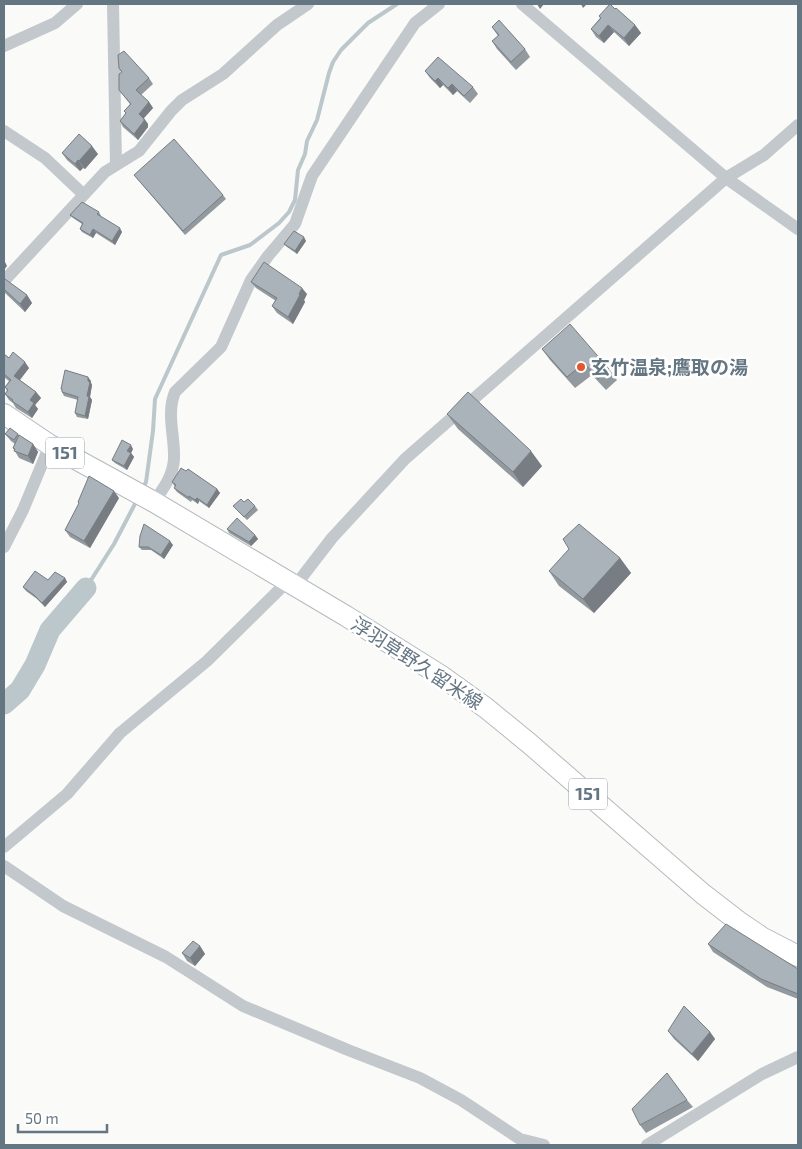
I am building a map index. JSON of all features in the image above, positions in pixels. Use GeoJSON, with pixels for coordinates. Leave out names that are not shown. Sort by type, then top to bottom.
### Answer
{"type":"FeatureCollection","features":[{"type":"Feature","properties":{"kind":"main road","name":"浮羽草野久留米線"},"geometry":{"type":"LineString","coordinates":[[4,414],[50,445],[152,500],[396,647],[486,708],[556,766],[703,894],[764,938],[798,956]]}},
{"type":"Feature","properties":{"kind":"street"},"geometry":{"type":"LineString","coordinates":[[4,46],[54,22],[77,4]]}},
{"type":"Feature","properties":{"kind":"street"},"geometry":{"type":"LineString","coordinates":[[113,4],[116,164]]}},
{"type":"Feature","properties":{"kind":"street"},"geometry":{"type":"LineString","coordinates":[[4,280],[105,172],[139,150],[170,111],[182,100],[222,74],[277,25],[308,4]]}},
{"type":"Feature","properties":{"kind":"street"},"geometry":{"type":"LineString","coordinates":[[152,500],[167,482],[173,466],[170,410],[175,392],[221,347],[251,280],[295,224],[312,176],[415,23],[439,4]]}},
{"type":"Feature","properties":{"kind":"street"},"geometry":{"type":"LineString","coordinates":[[522,4],[726,178],[798,229]]}},
{"type":"Feature","properties":{"kind":"street"},"geometry":{"type":"LineString","coordinates":[[4,848],[67,794],[120,733],[207,661],[291,584],[405,459],[726,178],[764,155],[798,125]]}},
{"type":"Feature","properties":{"kind":"street"},"geometry":{"type":"LineString","coordinates":[[4,131],[45,158],[83,194]]}},
{"type":"Feature","properties":{"kind":"street"},"geometry":{"type":"LineString","coordinates":[[4,548],[23,510],[50,445]]}},
{"type":"Feature","properties":{"kind":"street"},"geometry":{"type":"LineString","coordinates":[[4,866],[63,906],[166,957],[243,1006],[420,1078],[461,1100],[520,1139],[544,1145]]}},
{"type":"Feature","properties":{"kind":"street"},"geometry":{"type":"LineString","coordinates":[[647,1145],[762,1074],[798,1057]]}},
{"type":"Feature","properties":{"kind":"building"},"geometry":{"type":"Polygon","coordinates":[[[610,4],[635,25],[624,38],[608,25],[599,36],[591,29],[610,4]]]}},
{"type":"Feature","properties":{"kind":"building"},"geometry":{"type":"Polygon","coordinates":[[[499,20],[525,49],[511,62],[492,41],[499,35],[492,27],[499,20]]]}},
{"type":"Feature","properties":{"kind":"building"},"geometry":{"type":"Polygon","coordinates":[[[124,51],[149,78],[136,90],[149,102],[139,114],[144,121],[134,134],[120,121],[126,113],[124,111],[131,104],[119,90],[119,74],[122,72],[119,68],[118,55],[124,51]]]}},
{"type":"Feature","properties":{"kind":"building"},"geometry":{"type":"Polygon","coordinates":[[[438,57],[473,87],[464,96],[452,84],[448,88],[438,78],[435,81],[425,71],[438,57]]]}},
{"type":"Feature","properties":{"kind":"building"},"geometry":{"type":"Polygon","coordinates":[[[79,134],[92,146],[75,164],[62,153],[79,134]]]}},
{"type":"Feature","properties":{"kind":"building"},"geometry":{"type":"Polygon","coordinates":[[[174,139],[223,195],[183,231],[134,175],[174,139]]]}},
{"type":"Feature","properties":{"kind":"building"},"geometry":{"type":"Polygon","coordinates":[[[82,202],[120,228],[112,241],[93,229],[90,235],[80,229],[83,223],[70,215],[82,202]]]}},
{"type":"Feature","properties":{"kind":"building"},"geometry":{"type":"Polygon","coordinates":[[[294,231],[304,237],[295,251],[284,244],[294,231]]]}},
{"type":"Feature","properties":{"kind":"building"},"geometry":{"type":"Polygon","coordinates":[[[264,262],[302,288],[288,317],[272,306],[277,298],[251,282],[264,262]]]}},
{"type":"Feature","properties":{"kind":"building"},"geometry":{"type":"Polygon","coordinates":[[[4,279],[27,295],[20,304],[4,289],[4,279]]]}},
{"type":"Feature","properties":{"kind":"building","name":"玄竹温泉;鷹取の湯"},"geometry":{"type":"Polygon","coordinates":[[[570,324],[609,369],[598,379],[584,363],[567,377],[542,349],[570,324]]]}},
{"type":"Feature","properties":{"kind":"building"},"geometry":{"type":"Polygon","coordinates":[[[13,352],[25,362],[14,376],[36,392],[30,400],[34,403],[28,412],[5,394],[8,390],[5,387],[11,380],[4,374],[4,354],[9,358],[13,352]]]}},
{"type":"Feature","properties":{"kind":"building"},"geometry":{"type":"Polygon","coordinates":[[[65,370],[88,377],[90,382],[87,396],[89,397],[85,416],[75,413],[78,397],[62,392],[65,370]]]}},
{"type":"Feature","properties":{"kind":"building"},"geometry":{"type":"Polygon","coordinates":[[[468,392],[531,451],[513,472],[447,414],[468,392]]]}},
{"type":"Feature","properties":{"kind":"building"},"geometry":{"type":"Polygon","coordinates":[[[10,428],[18,434],[14,440],[5,434],[10,428]]]}},
{"type":"Feature","properties":{"kind":"building"},"geometry":{"type":"Polygon","coordinates":[[[19,435],[33,444],[28,456],[14,451],[15,449],[13,448],[19,435]]]}},
{"type":"Feature","properties":{"kind":"building"},"geometry":{"type":"Polygon","coordinates":[[[122,440],[131,445],[127,451],[131,453],[124,466],[112,460],[122,440]]]}},
{"type":"Feature","properties":{"kind":"building"},"geometry":{"type":"Polygon","coordinates":[[[181,468],[186,471],[188,469],[217,489],[207,505],[197,498],[195,500],[189,496],[189,498],[174,488],[176,485],[172,482],[181,468]]]}},
{"type":"Feature","properties":{"kind":"building"},"geometry":{"type":"Polygon","coordinates":[[[89,476],[114,491],[84,541],[65,530],[79,503],[89,476]]]}},
{"type":"Feature","properties":{"kind":"building"},"geometry":{"type":"Polygon","coordinates":[[[241,499],[244,502],[248,499],[255,506],[244,517],[233,506],[241,499]]]}},
{"type":"Feature","properties":{"kind":"building"},"geometry":{"type":"Polygon","coordinates":[[[237,518],[255,535],[249,542],[227,529],[237,518]]]}},
{"type":"Feature","properties":{"kind":"building"},"geometry":{"type":"Polygon","coordinates":[[[144,524],[170,541],[161,555],[148,547],[139,547],[144,524]]]}},
{"type":"Feature","properties":{"kind":"building"},"geometry":{"type":"Polygon","coordinates":[[[579,524],[620,558],[583,599],[549,571],[569,549],[563,539],[579,524]]]}},
{"type":"Feature","properties":{"kind":"building"},"geometry":{"type":"Polygon","coordinates":[[[35,571],[48,580],[55,572],[65,578],[42,603],[23,587],[35,571]]]}},
{"type":"Feature","properties":{"kind":"building"},"geometry":{"type":"Polygon","coordinates":[[[726,924],[798,969],[798,994],[761,979],[708,944],[726,924]]]}},
{"type":"Feature","properties":{"kind":"building"},"geometry":{"type":"Polygon","coordinates":[[[193,941],[200,946],[190,958],[182,953],[193,941]]]}},
{"type":"Feature","properties":{"kind":"building"},"geometry":{"type":"Polygon","coordinates":[[[684,1006],[710,1032],[692,1054],[668,1031],[684,1006]]]}},
{"type":"Feature","properties":{"kind":"building"},"geometry":{"type":"Polygon","coordinates":[[[667,1073],[687,1100],[640,1125],[632,1109],[667,1073]]]}},
{"type":"Feature","properties":{"kind":"waterway"},"geometry":{"type":"LineString","coordinates":[[142,490],[146,482],[155,399],[221,255],[250,245],[279,223],[289,212],[295,200],[298,170],[305,154],[307,141],[317,120],[333,62],[341,50],[368,23],[397,4]]}},
{"type":"Feature","properties":{"kind":"waterway"},"geometry":{"type":"LineString","coordinates":[[86,588],[114,544],[137,500]]}},
{"type":"Feature","properties":{"kind":"waterway"},"geometry":{"type":"LineString","coordinates":[[4,704],[20,690],[35,665],[50,630],[86,588]]}},
{"type":"Feature","properties":{"kind":"place","name":"玄竹温泉;鷹取の湯"},"geometry":{"type":"Point","coordinates":[581,367]}}]}
